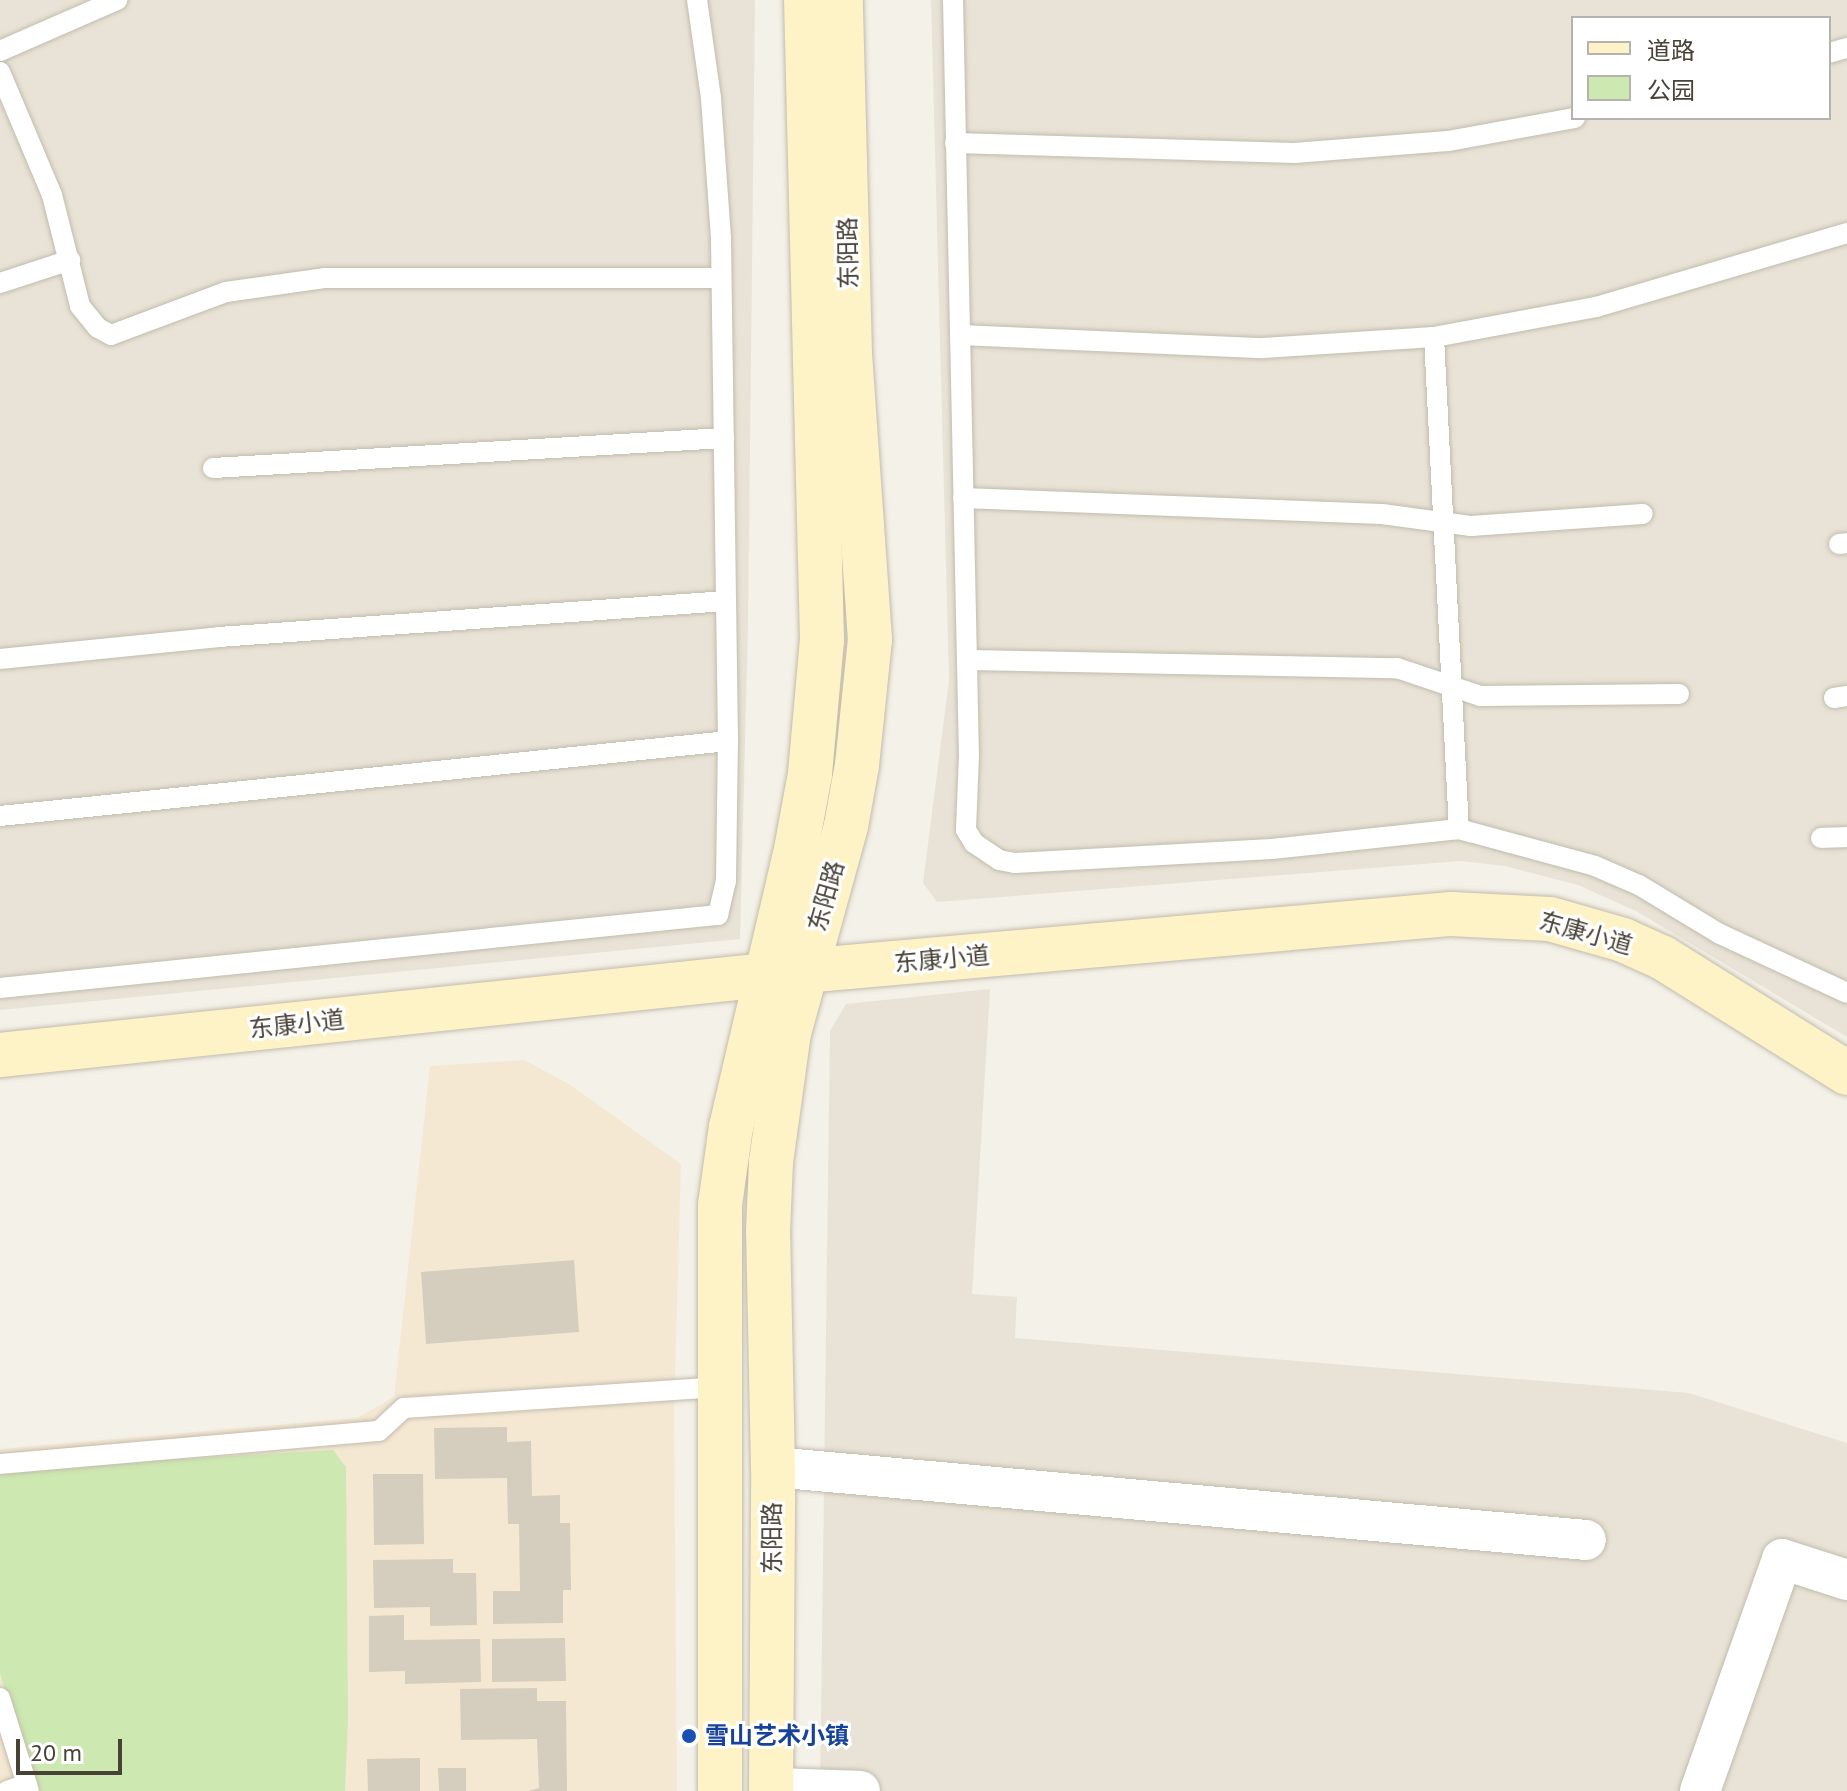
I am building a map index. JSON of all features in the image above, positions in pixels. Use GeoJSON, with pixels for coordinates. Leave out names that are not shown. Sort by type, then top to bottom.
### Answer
{"type":"FeatureCollection","features":[{"type":"Feature","properties":{"kind":"main road","name":"东阳路"},"geometry":{"type":"LineString","coordinates":[[771,1790],[773,1467],[768,1231],[771,1162],[795,855],[810,774],[822,640],[806,0]]}},
{"type":"Feature","properties":{"kind":"main road","name":"东阳路"},"geometry":{"type":"LineString","coordinates":[[720,1791],[718,1249],[724,1166],[785,974],[846,826],[859,749],[870,640],[850,353],[841,0]]}},
{"type":"Feature","properties":{"kind":"main road","name":"东康小道"},"geometry":{"type":"LineString","coordinates":[[0,1055],[785,974],[1417,917],[1518,915],[1582,927],[1663,958],[1847,1073]]}},
{"type":"Feature","properties":{"kind":"street"},"geometry":{"type":"LineString","coordinates":[[773,1467],[1586,1540]]}},
{"type":"Feature","properties":{"kind":"street"},"geometry":{"type":"LineString","coordinates":[[1700,1791],[1782,1559],[1847,1580]]}},
{"type":"Feature","properties":{"kind":"street"},"geometry":{"type":"LineString","coordinates":[[771,1790],[860,1791]]}},
{"type":"Feature","properties":{"kind":"lane"},"geometry":{"type":"LineString","coordinates":[[0,51],[117,0]]}},
{"type":"Feature","properties":{"kind":"lane"},"geometry":{"type":"LineString","coordinates":[[0,988],[718,915],[726,881],[728,741],[721,278],[716,154],[697,0]]}},
{"type":"Feature","properties":{"kind":"lane"},"geometry":{"type":"LineString","coordinates":[[953,0],[967,660],[966,830],[974,843],[999,860],[1015,863],[1272,849],[1459,829],[1595,866],[1639,885],[1720,934],[1847,993]]}},
{"type":"Feature","properties":{"kind":"lane"},"geometry":{"type":"LineString","coordinates":[[0,72],[52,195],[80,306],[88,319],[111,335],[226,292],[324,278],[721,278]]}},
{"type":"Feature","properties":{"kind":"lane"},"geometry":{"type":"LineString","coordinates":[[955,143],[1229,153],[1320,152],[1448,141],[1571,119]]}},
{"type":"Feature","properties":{"kind":"lane"},"geometry":{"type":"LineString","coordinates":[[960,335],[1263,348],[1434,337],[1596,307],[1847,233]]}},
{"type":"Feature","properties":{"kind":"lane"},"geometry":{"type":"LineString","coordinates":[[0,283],[70,260]]}},
{"type":"Feature","properties":{"kind":"lane"},"geometry":{"type":"LineString","coordinates":[[1434,337],[1459,829]]}},
{"type":"Feature","properties":{"kind":"lane"},"geometry":{"type":"LineString","coordinates":[[213,468],[724,438]]}},
{"type":"Feature","properties":{"kind":"lane"},"geometry":{"type":"LineString","coordinates":[[963,498],[1382,514],[1471,526],[1643,514]]}},
{"type":"Feature","properties":{"kind":"lane"},"geometry":{"type":"LineString","coordinates":[[0,659],[219,637],[726,601]]}},
{"type":"Feature","properties":{"kind":"lane"},"geometry":{"type":"LineString","coordinates":[[967,660],[1397,668],[1480,696],[1679,694]]}},
{"type":"Feature","properties":{"kind":"lane"},"geometry":{"type":"LineString","coordinates":[[0,816],[728,741]]}},
{"type":"Feature","properties":{"kind":"lane"},"geometry":{"type":"LineString","coordinates":[[1821,838],[1847,837]]}},
{"type":"Feature","properties":{"kind":"lane"},"geometry":{"type":"LineString","coordinates":[[0,1464],[379,1431],[404,1408],[718,1387]]}},
{"type":"Feature","properties":{"kind":"lane"},"geometry":{"type":"LineString","coordinates":[[0,1698],[21,1789]]}},
{"type":"Feature","properties":{"kind":"shaded area"},"geometry":{"type":"Polygon","coordinates":[[[0,0],[755,0],[748,625],[740,939],[0,1010],[0,0]]]}},
{"type":"Feature","properties":{"kind":"shaded area"},"geometry":{"type":"Polygon","coordinates":[[[931,0],[1847,0],[1847,1037],[1636,911],[1578,885],[1505,866],[1461,861],[937,902],[923,883],[949,680],[931,0]]]}},
{"type":"Feature","properties":{"kind":"shaded area"},"geometry":{"type":"Polygon","coordinates":[[[990,989],[972,1294],[1017,1297],[1015,1338],[1689,1393],[1847,1443],[1847,1791],[820,1791],[830,1031],[846,1004],[990,989]]]}},
{"type":"Feature","properties":{"kind":"shaded area","name":"雪山艺术小镇"},"geometry":{"type":"Polygon","coordinates":[[[524,1060],[569,1084],[681,1164],[674,1410],[677,1791],[0,1791],[0,1449],[357,1418],[394,1397],[430,1066],[524,1060]]]}},
{"type":"Feature","properties":{"kind":"green space"},"geometry":{"type":"Polygon","coordinates":[[[333,1450],[346,1467],[348,1719],[345,1791],[37,1791],[0,1674],[0,1470],[333,1450]]]}},
{"type":"Feature","properties":{"kind":"building"},"geometry":{"type":"Polygon","coordinates":[[[574,1260],[579,1332],[426,1344],[421,1272],[574,1260]]]}},
{"type":"Feature","properties":{"kind":"building"},"geometry":{"type":"Polygon","coordinates":[[[507,1427],[507,1442],[531,1441],[532,1496],[560,1495],[560,1523],[570,1523],[571,1590],[563,1590],[563,1623],[493,1624],[493,1591],[520,1591],[519,1524],[508,1524],[507,1478],[435,1479],[434,1428],[507,1427]]]}},
{"type":"Feature","properties":{"kind":"building"},"geometry":{"type":"Polygon","coordinates":[[[373,1474],[423,1474],[424,1544],[374,1545],[373,1474]]]}},
{"type":"Feature","properties":{"kind":"building"},"geometry":{"type":"Polygon","coordinates":[[[453,1559],[453,1573],[476,1573],[477,1625],[430,1626],[430,1607],[374,1608],[373,1560],[453,1559]]]}},
{"type":"Feature","properties":{"kind":"building"},"geometry":{"type":"Polygon","coordinates":[[[404,1615],[404,1640],[480,1639],[481,1682],[405,1684],[405,1671],[369,1672],[369,1616],[404,1615]]]}},
{"type":"Feature","properties":{"kind":"building"},"geometry":{"type":"Polygon","coordinates":[[[565,1638],[566,1681],[492,1682],[492,1639],[565,1638]]]}},
{"type":"Feature","properties":{"kind":"building"},"geometry":{"type":"Polygon","coordinates":[[[537,1688],[537,1701],[566,1701],[567,1791],[528,1791],[539,1788],[537,1739],[461,1740],[460,1689],[537,1688]]]}},
{"type":"Feature","properties":{"kind":"building"},"geometry":{"type":"Polygon","coordinates":[[[420,1758],[420,1791],[368,1791],[367,1759],[420,1758]]]}},
{"type":"Feature","properties":{"kind":"building"},"geometry":{"type":"Polygon","coordinates":[[[438,1768],[466,1768],[466,1791],[439,1791],[438,1768]]]}},
{"type":"Feature","properties":{"kind":"place","name":"雪山艺术小镇"},"geometry":{"type":"Point","coordinates":[689,1736]}}]}
